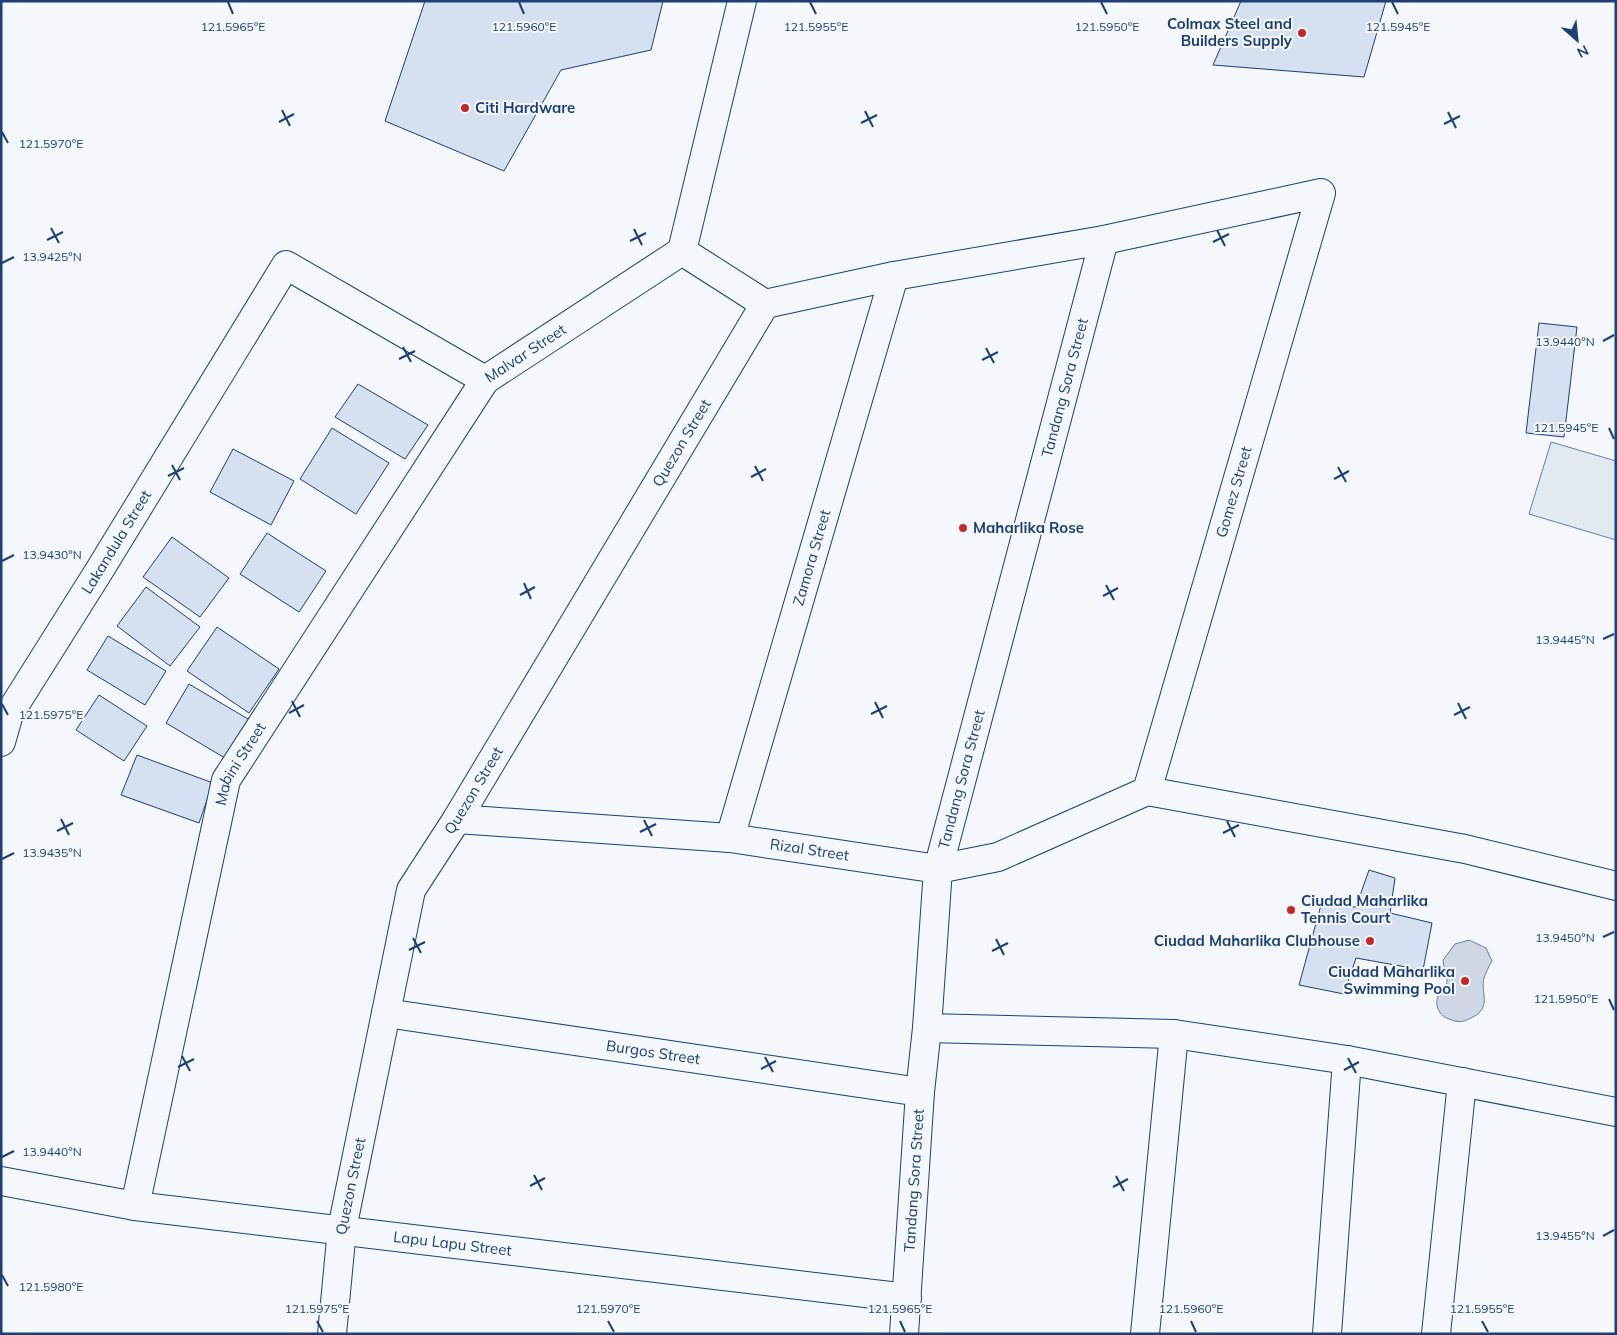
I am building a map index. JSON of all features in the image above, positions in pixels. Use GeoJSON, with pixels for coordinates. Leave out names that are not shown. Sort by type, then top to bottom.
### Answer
{"type":"FeatureCollection","features":[{"type":"Feature","properties":{"kind":"street"},"geometry":{"type":"LineString","coordinates":[[742,1],[682,251],[765,304],[894,276],[1104,240]]}},
{"type":"Feature","properties":{"kind":"street","name":"Gomez Street"},"geometry":{"type":"LineString","coordinates":[[1104,240],[1321,193],[1147,791]]}},
{"type":"Feature","properties":{"kind":"street","name":"Tandang Sora Street"},"geometry":{"type":"LineString","coordinates":[[904,1334],[920,1092],[927,1028],[938,869],[1104,240]]}},
{"type":"Feature","properties":{"kind":"street","name":"Malvar Street"},"geometry":{"type":"LineString","coordinates":[[286,265],[485,380],[682,251]]}},
{"type":"Feature","properties":{"kind":"street","name":"Lakandula Street"},"geometry":{"type":"LineString","coordinates":[[1,742],[8,714],[99,572],[286,265]]}},
{"type":"Feature","properties":{"kind":"street","name":"Zamora Street"},"geometry":{"type":"LineString","coordinates":[[730,838],[894,276]]}},
{"type":"Feature","properties":{"kind":"street","name":"Quezon Street"},"geometry":{"type":"LineString","coordinates":[[332,1334],[342,1229],[411,890],[456,819],[765,304]]}},
{"type":"Feature","properties":{"kind":"street","name":"Mabini Street"},"geometry":{"type":"LineString","coordinates":[[135,1206],[226,780],[485,380]]}},
{"type":"Feature","properties":{"kind":"street"},"geometry":{"type":"LineString","coordinates":[[1147,791],[1465,849],[1616,886]]}},
{"type":"Feature","properties":{"kind":"street","name":"Rizal Street"},"geometry":{"type":"LineString","coordinates":[[456,819],[730,838],[938,869],[998,857],[1147,791]]}},
{"type":"Feature","properties":{"kind":"street","name":"Burgos Street"},"geometry":{"type":"LineString","coordinates":[[386,1012],[920,1092]]}},
{"type":"Feature","properties":{"kind":"street"},"geometry":{"type":"LineString","coordinates":[[927,1028],[1174,1034],[1347,1060],[1616,1112]]}},
{"type":"Feature","properties":{"kind":"street"},"geometry":{"type":"LineString","coordinates":[[1145,1334],[1174,1034]]}},
{"type":"Feature","properties":{"kind":"street"},"geometry":{"type":"LineString","coordinates":[[1327,1334],[1347,1060]]}},
{"type":"Feature","properties":{"kind":"street"},"geometry":{"type":"LineString","coordinates":[[1436,1334],[1462,1082]]}},
{"type":"Feature","properties":{"kind":"street","name":"Lapu Lapu Street"},"geometry":{"type":"LineString","coordinates":[[1,1181],[135,1206],[342,1229],[907,1298]]}},
{"type":"Feature","properties":{"kind":"shaded area"},"geometry":{"type":"Polygon","coordinates":[[[1551,442],[1616,461],[1616,540],[1529,514],[1551,442]]]}},
{"type":"Feature","properties":{"kind":"shaded area","name":"Ciudad Maharlika Swimming Pool"},"geometry":{"type":"Polygon","coordinates":[[[1469,940],[1486,948],[1492,961],[1484,978],[1484,1005],[1482,1009],[1478,1014],[1468,1019],[1455,1021],[1443,1016],[1437,1006],[1438,996],[1447,982],[1443,960],[1455,944],[1469,940]]]}},
{"type":"Feature","properties":{"kind":"building","name":"Citi Hardware"},"geometry":{"type":"Polygon","coordinates":[[[425,1],[663,1],[651,50],[561,70],[504,171],[385,121],[425,1]]]}},
{"type":"Feature","properties":{"kind":"building","name":"Colmax Steel and Builders Supply"},"geometry":{"type":"Polygon","coordinates":[[[1241,1],[1386,1],[1364,77],[1213,65],[1241,1]]]}},
{"type":"Feature","properties":{"kind":"building"},"geometry":{"type":"Polygon","coordinates":[[[1539,323],[1577,327],[1564,437],[1526,433],[1539,323]]]}},
{"type":"Feature","properties":{"kind":"building"},"geometry":{"type":"Polygon","coordinates":[[[358,384],[428,425],[405,459],[335,417],[358,384]]]}},
{"type":"Feature","properties":{"kind":"building"},"geometry":{"type":"Polygon","coordinates":[[[332,428],[389,463],[356,514],[300,479],[332,428]]]}},
{"type":"Feature","properties":{"kind":"building"},"geometry":{"type":"Polygon","coordinates":[[[233,449],[294,481],[271,525],[210,492],[233,449]]]}},
{"type":"Feature","properties":{"kind":"building"},"geometry":{"type":"Polygon","coordinates":[[[267,533],[326,571],[299,612],[240,574],[267,533]]]}},
{"type":"Feature","properties":{"kind":"building"},"geometry":{"type":"Polygon","coordinates":[[[172,537],[229,578],[200,617],[143,577],[172,537]]]}},
{"type":"Feature","properties":{"kind":"building"},"geometry":{"type":"Polygon","coordinates":[[[146,587],[200,627],[170,666],[117,626],[146,587]]]}},
{"type":"Feature","properties":{"kind":"building"},"geometry":{"type":"Polygon","coordinates":[[[217,627],[279,669],[249,713],[187,671],[217,627]]]}},
{"type":"Feature","properties":{"kind":"building"},"geometry":{"type":"Polygon","coordinates":[[[108,636],[166,671],[145,705],[87,670],[108,636]]]}},
{"type":"Feature","properties":{"kind":"building"},"geometry":{"type":"Polygon","coordinates":[[[189,684],[253,722],[230,761],[166,723],[189,684]]]}},
{"type":"Feature","properties":{"kind":"building"},"geometry":{"type":"Polygon","coordinates":[[[99,695],[147,726],[124,761],[76,730],[99,695]]]}},
{"type":"Feature","properties":{"kind":"building"},"geometry":{"type":"Polygon","coordinates":[[[137,755],[213,783],[199,823],[121,795],[137,755]]]}},
{"type":"Feature","properties":{"kind":"building","name":"Ciudad Maharlika Clubhouse"},"geometry":{"type":"Polygon","coordinates":[[[1369,870],[1395,878],[1390,913],[1432,923],[1423,970],[1356,958],[1344,994],[1299,985],[1321,905],[1356,907],[1369,870]]]}},
{"type":"Feature","properties":{"kind":"place","name":"Colmax Steel and Builders Supply"},"geometry":{"type":"Point","coordinates":[1302,33]}},
{"type":"Feature","properties":{"kind":"place","name":"Citi Hardware"},"geometry":{"type":"Point","coordinates":[465,108]}},
{"type":"Feature","properties":{"kind":"place","name":"Maharlika Rose"},"geometry":{"type":"Point","coordinates":[963,528]}},
{"type":"Feature","properties":{"kind":"place","name":"Ciudad Maharlika Tennis Court"},"geometry":{"type":"Point","coordinates":[1291,910]}},
{"type":"Feature","properties":{"kind":"place","name":"Ciudad Maharlika Clubhouse"},"geometry":{"type":"Point","coordinates":[1370,941]}},
{"type":"Feature","properties":{"kind":"place","name":"Ciudad Maharlika Swimming Pool"},"geometry":{"type":"Point","coordinates":[1465,981]}}]}
